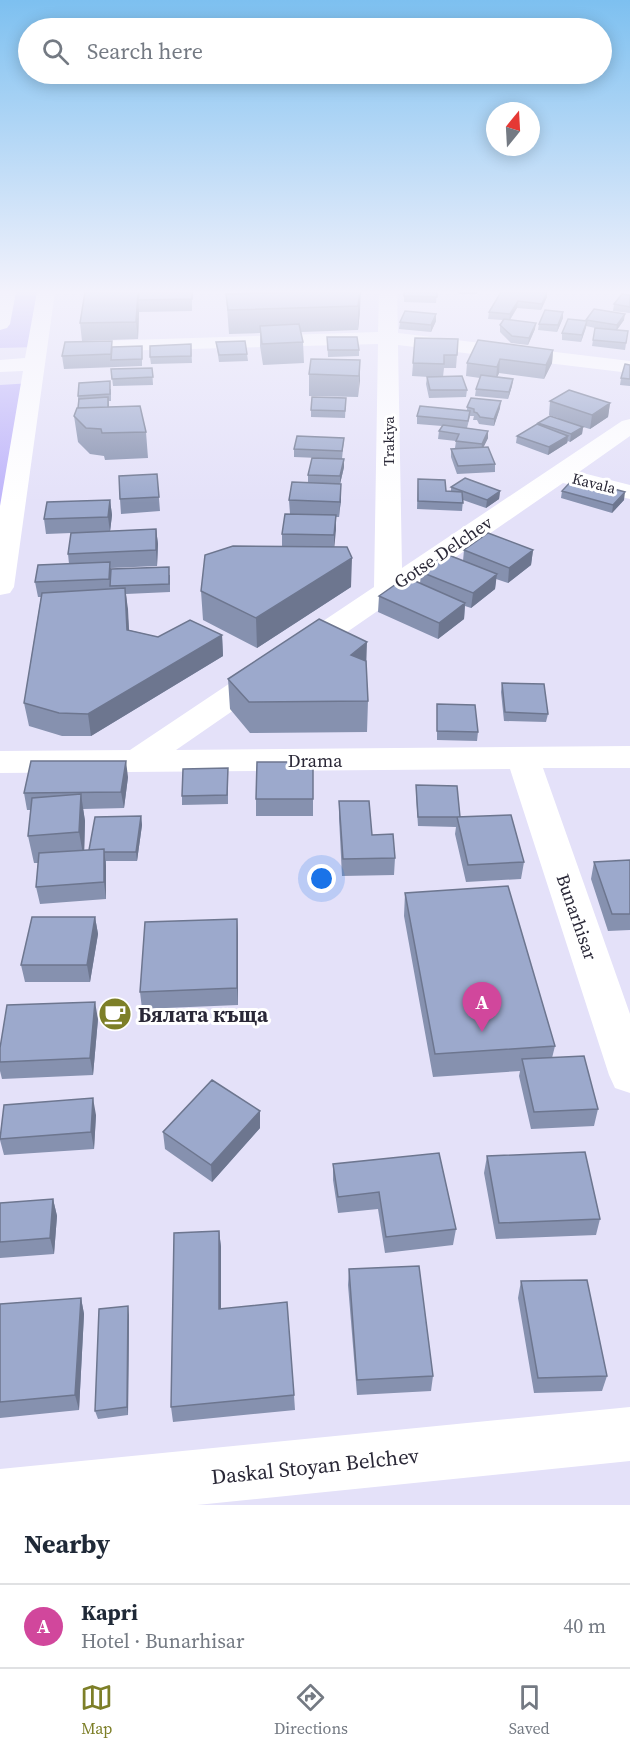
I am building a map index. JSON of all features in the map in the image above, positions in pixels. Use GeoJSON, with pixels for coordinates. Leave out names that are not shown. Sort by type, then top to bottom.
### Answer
{"type":"FeatureCollection","features":[{"type":"Feature","properties":{"kind":"street","name":"Trakiya"},"geometry":{"type":"LineString","coordinates":[[388,362],[388,590]]}},
{"type":"Feature","properties":{"kind":"street"},"geometry":{"type":"LineString","coordinates":[[590,362],[630,367]]}},
{"type":"Feature","properties":{"kind":"street"},"geometry":{"type":"LineString","coordinates":[[0,366],[35,364],[0,587]]}},
{"type":"Feature","properties":{"kind":"street","name":"Gotse Delchev"},"geometry":{"type":"LineString","coordinates":[[138,760],[630,426]]}},
{"type":"Feature","properties":{"kind":"street","name":"Kavala"},"geometry":{"type":"LineString","coordinates":[[558,474],[630,492]]}},
{"type":"Feature","properties":{"kind":"street","name":"Drama"},"geometry":{"type":"LineString","coordinates":[[0,762],[630,757]]}},
{"type":"Feature","properties":{"kind":"street","name":"Bunarhisar"},"geometry":{"type":"LineString","coordinates":[[523,759],[630,1075]]}},
{"type":"Feature","properties":{"kind":"street","name":"Daskal Stoyan Belchev"},"geometry":{"type":"LineString","coordinates":[[0,1497],[630,1434]]}},
{"type":"Feature","properties":{"kind":"shaded area"},"geometry":{"type":"Polygon","coordinates":[[[32,383],[0,587],[0,385],[32,383]]]}},
{"type":"Feature","properties":{"kind":"building"},"geometry":{"type":"Polygon","coordinates":[[[311,362],[360,362],[359,376],[309,374],[311,362]]]}},
{"type":"Feature","properties":{"kind":"building"},"geometry":{"type":"Polygon","coordinates":[[[444,362],[444,364],[413,363],[444,362]]]}},
{"type":"Feature","properties":{"kind":"building"},"geometry":{"type":"Polygon","coordinates":[[[467,362],[499,362],[497,367],[467,362]]]}},
{"type":"Feature","properties":{"kind":"building"},"geometry":{"type":"Polygon","coordinates":[[[525,362],[547,362],[546,365],[525,362]]]}},
{"type":"Feature","properties":{"kind":"building"},"geometry":{"type":"Polygon","coordinates":[[[625,364],[630,365],[630,379],[621,378],[625,364]]]}},
{"type":"Feature","properties":{"kind":"building"},"geometry":{"type":"Polygon","coordinates":[[[152,368],[153,377],[112,379],[111,369],[152,368]]]}},
{"type":"Feature","properties":{"kind":"building"},"geometry":{"type":"Polygon","coordinates":[[[481,375],[513,379],[509,392],[476,389],[481,375]]]}},
{"type":"Feature","properties":{"kind":"building"},"geometry":{"type":"Polygon","coordinates":[[[462,376],[467,390],[430,390],[427,377],[462,376]]]}},
{"type":"Feature","properties":{"kind":"building"},"geometry":{"type":"Polygon","coordinates":[[[110,381],[110,394],[78,396],[79,383],[110,381]]]}},
{"type":"Feature","properties":{"kind":"building"},"geometry":{"type":"Polygon","coordinates":[[[569,390],[610,403],[592,415],[550,401],[569,390]]]}},
{"type":"Feature","properties":{"kind":"building"},"geometry":{"type":"Polygon","coordinates":[[[108,397],[108,407],[78,408],[79,399],[108,397]]]}},
{"type":"Feature","properties":{"kind":"building"},"geometry":{"type":"Polygon","coordinates":[[[312,397],[346,398],[345,411],[311,410],[312,397]]]}},
{"type":"Feature","properties":{"kind":"building"},"geometry":{"type":"Polygon","coordinates":[[[471,398],[501,401],[494,419],[480,417],[474,409],[467,407],[471,398]]]}},
{"type":"Feature","properties":{"kind":"building"},"geometry":{"type":"Polygon","coordinates":[[[140,406],[146,432],[102,433],[101,429],[86,428],[74,416],[77,408],[140,406]]]}},
{"type":"Feature","properties":{"kind":"building"},"geometry":{"type":"Polygon","coordinates":[[[420,406],[470,411],[468,421],[417,416],[420,406]]]}},
{"type":"Feature","properties":{"kind":"building"},"geometry":{"type":"Polygon","coordinates":[[[550,416],[583,427],[571,434],[538,423],[550,416]]]}},
{"type":"Feature","properties":{"kind":"building"},"geometry":{"type":"Polygon","coordinates":[[[537,424],[568,436],[549,447],[517,436],[537,424]]]}},
{"type":"Feature","properties":{"kind":"building"},"geometry":{"type":"Polygon","coordinates":[[[443,425],[488,431],[482,444],[456,441],[459,434],[439,431],[443,425]]]}},
{"type":"Feature","properties":{"kind":"building"},"geometry":{"type":"Polygon","coordinates":[[[297,436],[344,438],[342,451],[294,449],[297,436]]]}},
{"type":"Feature","properties":{"kind":"building"},"geometry":{"type":"Polygon","coordinates":[[[488,447],[495,464],[458,466],[451,449],[488,447]]]}},
{"type":"Feature","properties":{"kind":"building"},"geometry":{"type":"Polygon","coordinates":[[[312,458],[344,459],[340,476],[308,475],[312,458]]]}},
{"type":"Feature","properties":{"kind":"building"},"geometry":{"type":"Polygon","coordinates":[[[157,474],[159,497],[120,499],[119,476],[157,474]]]}},
{"type":"Feature","properties":{"kind":"building"},"geometry":{"type":"Polygon","coordinates":[[[465,478],[500,491],[487,500],[451,487],[465,478]]]}},
{"type":"Feature","properties":{"kind":"building"},"geometry":{"type":"Polygon","coordinates":[[[574,478],[625,492],[613,505],[562,491],[574,478]]]}},
{"type":"Feature","properties":{"kind":"building"},"geometry":{"type":"Polygon","coordinates":[[[418,479],[445,480],[446,491],[462,492],[463,503],[418,501],[418,479]]]}},
{"type":"Feature","properties":{"kind":"building"},"geometry":{"type":"Polygon","coordinates":[[[292,482],[341,484],[340,502],[289,500],[292,482]]]}},
{"type":"Feature","properties":{"kind":"building"},"geometry":{"type":"Polygon","coordinates":[[[110,500],[108,517],[44,519],[47,502],[110,500]]]}},
{"type":"Feature","properties":{"kind":"building"},"geometry":{"type":"Polygon","coordinates":[[[285,514],[336,515],[334,535],[282,534],[285,514]]]}},
{"type":"Feature","properties":{"kind":"building"},"geometry":{"type":"Polygon","coordinates":[[[156,529],[156,550],[68,554],[71,533],[156,529]]]}},
{"type":"Feature","properties":{"kind":"building"},"geometry":{"type":"Polygon","coordinates":[[[488,533],[533,550],[509,568],[464,550],[488,533]]]}},
{"type":"Feature","properties":{"kind":"building"},"geometry":{"type":"Polygon","coordinates":[[[233,546],[347,547],[352,558],[256,618],[201,591],[205,555],[233,546]]]}},
{"type":"Feature","properties":{"kind":"building"},"geometry":{"type":"Polygon","coordinates":[[[446,554],[497,574],[473,593],[421,572],[446,554]]]}},
{"type":"Feature","properties":{"kind":"building"},"geometry":{"type":"Polygon","coordinates":[[[110,562],[109,579],[35,582],[38,565],[110,562]]]}},
{"type":"Feature","properties":{"kind":"building"},"geometry":{"type":"Polygon","coordinates":[[[169,567],[169,584],[110,586],[111,569],[169,567]]]}},
{"type":"Feature","properties":{"kind":"building"},"geometry":{"type":"Polygon","coordinates":[[[406,577],[465,603],[439,623],[379,596],[406,577]]]}},
{"type":"Feature","properties":{"kind":"building"},"geometry":{"type":"Polygon","coordinates":[[[125,588],[127,630],[158,637],[190,620],[222,635],[88,714],[59,713],[24,703],[42,593],[125,588]]]}},
{"type":"Feature","properties":{"kind":"building"},"geometry":{"type":"Polygon","coordinates":[[[319,619],[367,642],[351,655],[366,661],[368,701],[249,702],[228,679],[319,619]]]}},
{"type":"Feature","properties":{"kind":"building"},"geometry":{"type":"Polygon","coordinates":[[[502,683],[544,684],[548,714],[505,712],[502,683]]]}},
{"type":"Feature","properties":{"kind":"building"},"geometry":{"type":"Polygon","coordinates":[[[437,704],[475,705],[478,732],[437,731],[437,704]]]}},
{"type":"Feature","properties":{"kind":"building"},"geometry":{"type":"Polygon","coordinates":[[[31,761],[126,761],[121,792],[24,793],[31,761]]]}},
{"type":"Feature","properties":{"kind":"building"},"geometry":{"type":"Polygon","coordinates":[[[257,762],[313,762],[313,799],[256,799],[257,762]]]}},
{"type":"Feature","properties":{"kind":"building"},"geometry":{"type":"Polygon","coordinates":[[[228,768],[227,795],[182,796],[183,769],[228,768]]]}},
{"type":"Feature","properties":{"kind":"building"},"geometry":{"type":"Polygon","coordinates":[[[416,785],[457,786],[460,817],[418,817],[416,785]]]}},
{"type":"Feature","properties":{"kind":"building"},"geometry":{"type":"Polygon","coordinates":[[[81,794],[79,832],[28,836],[32,798],[81,794]]]}},
{"type":"Feature","properties":{"kind":"building"},"geometry":{"type":"Polygon","coordinates":[[[339,801],[369,801],[372,835],[393,834],[395,858],[343,859],[339,801]]]}},
{"type":"Feature","properties":{"kind":"building"},"geometry":{"type":"Polygon","coordinates":[[[511,815],[524,862],[468,865],[457,817],[511,815]]]}},
{"type":"Feature","properties":{"kind":"building"},"geometry":{"type":"Polygon","coordinates":[[[141,816],[136,852],[89,850],[95,817],[141,816]]]}},
{"type":"Feature","properties":{"kind":"building"},"geometry":{"type":"Polygon","coordinates":[[[104,849],[104,882],[36,887],[39,853],[104,849]]]}},
{"type":"Feature","properties":{"kind":"building"},"geometry":{"type":"Polygon","coordinates":[[[630,860],[630,914],[612,914],[594,862],[630,860]]]}},
{"type":"Feature","properties":{"kind":"building"},"geometry":{"type":"Polygon","coordinates":[[[508,886],[555,1046],[435,1054],[405,893],[508,886]]]}},
{"type":"Feature","properties":{"kind":"building"},"geometry":{"type":"Polygon","coordinates":[[[32,917],[95,917],[87,965],[21,965],[32,917]]]}},
{"type":"Feature","properties":{"kind":"building"},"geometry":{"type":"Polygon","coordinates":[[[237,919],[237,988],[140,992],[145,922],[237,919]]]}},
{"type":"Feature","properties":{"kind":"building"},"geometry":{"type":"Polygon","coordinates":[[[95,1002],[90,1058],[0,1062],[7,1005],[95,1002]]]}},
{"type":"Feature","properties":{"kind":"building"},"geometry":{"type":"Polygon","coordinates":[[[584,1056],[598,1109],[534,1112],[522,1059],[584,1056]]]}},
{"type":"Feature","properties":{"kind":"building"},"geometry":{"type":"Polygon","coordinates":[[[212,1080],[260,1111],[211,1165],[163,1132],[212,1080]]]}},
{"type":"Feature","properties":{"kind":"building"},"geometry":{"type":"Polygon","coordinates":[[[93,1098],[91,1132],[0,1139],[4,1105],[93,1098]]]}},
{"type":"Feature","properties":{"kind":"building"},"geometry":{"type":"Polygon","coordinates":[[[585,1152],[600,1219],[499,1223],[487,1156],[585,1152]]]}},
{"type":"Feature","properties":{"kind":"building"},"geometry":{"type":"Polygon","coordinates":[[[439,1153],[456,1229],[386,1237],[379,1192],[338,1197],[333,1164],[439,1153]]]}},
{"type":"Feature","properties":{"kind":"building"},"geometry":{"type":"Polygon","coordinates":[[[53,1199],[50,1238],[0,1242],[0,1203],[53,1199]]]}},
{"type":"Feature","properties":{"kind":"building"},"geometry":{"type":"Polygon","coordinates":[[[219,1231],[219,1309],[287,1302],[294,1395],[171,1407],[174,1233],[219,1231]]]}},
{"type":"Feature","properties":{"kind":"building"},"geometry":{"type":"Polygon","coordinates":[[[419,1266],[433,1376],[357,1380],[349,1269],[419,1266]]]}},
{"type":"Feature","properties":{"kind":"building"},"geometry":{"type":"Polygon","coordinates":[[[587,1280],[607,1376],[538,1378],[521,1281],[587,1280]]]}},
{"type":"Feature","properties":{"kind":"building"},"geometry":{"type":"Polygon","coordinates":[[[81,1298],[75,1395],[0,1402],[0,1304],[81,1298]]]}},
{"type":"Feature","properties":{"kind":"building"},"geometry":{"type":"Polygon","coordinates":[[[128,1306],[127,1407],[95,1411],[99,1309],[128,1306]]]}},
{"type":"Feature","properties":{"kind":"place","name":"Бялата къща"},"geometry":{"type":"Point","coordinates":[115,1014]}},
{"type":"Feature","properties":{"kind":"place","name":"Kapri"},"geometry":{"type":"Point","coordinates":[482,1032]}}]}
